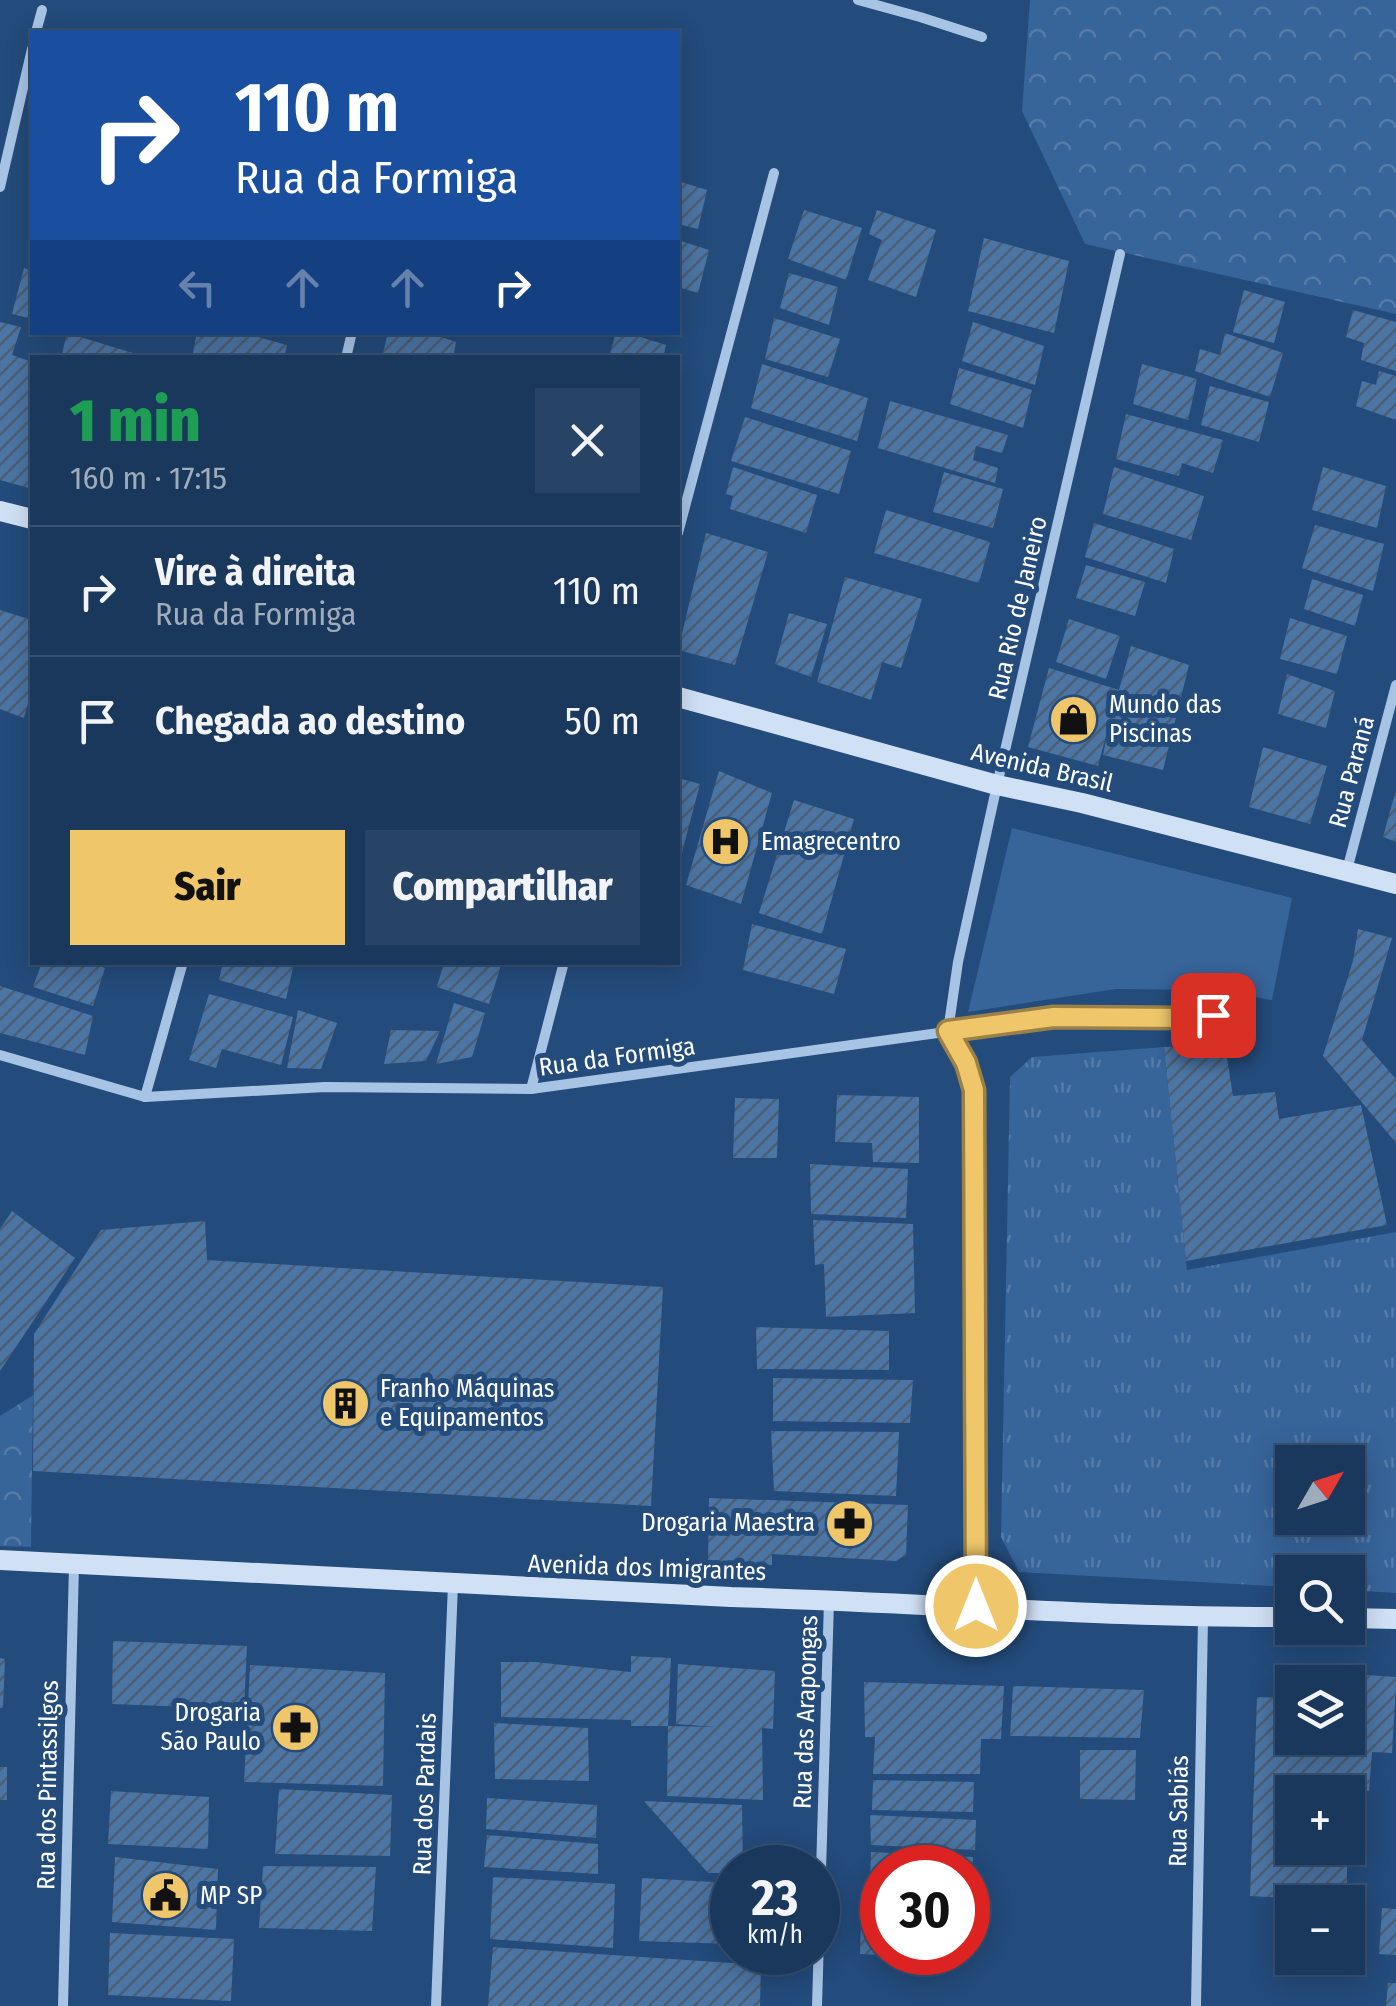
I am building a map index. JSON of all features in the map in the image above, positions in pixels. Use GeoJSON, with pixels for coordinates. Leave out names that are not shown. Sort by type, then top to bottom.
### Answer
{"type":"FeatureCollection","features":[{"type":"Feature","properties":{"kind":"main road"},"geometry":{"type":"LineString","coordinates":[[0,511],[30,519]]}},
{"type":"Feature","properties":{"kind":"main road","name":"Avenida Brasil"},"geometry":{"type":"LineString","coordinates":[[680,698],[997,785],[1396,884]]}},
{"type":"Feature","properties":{"kind":"main road","name":"Avenida dos Imigrantes"},"geometry":{"type":"LineString","coordinates":[[0,1560],[1203,1618],[1275,1617]]}},
{"type":"Feature","properties":{"kind":"main road"},"geometry":{"type":"LineString","coordinates":[[1365,1618],[1396,1619]]}},
{"type":"Feature","properties":{"kind":"street"},"geometry":{"type":"LineString","coordinates":[[858,0],[982,37]]}},
{"type":"Feature","properties":{"kind":"street"},"geometry":{"type":"LineString","coordinates":[[37,30],[42,10]]}},
{"type":"Feature","properties":{"kind":"street"},"geometry":{"type":"LineString","coordinates":[[0,187],[30,58]]}},
{"type":"Feature","properties":{"kind":"street"},"geometry":{"type":"LineString","coordinates":[[680,526],[774,173]]}},
{"type":"Feature","properties":{"kind":"street","name":"Rua Rio de Janeiro"},"geometry":{"type":"LineString","coordinates":[[948,1031],[958,962],[997,785],[1120,254]]}},
{"type":"Feature","properties":{"kind":"street","name":"Rua Paraná"},"geometry":{"type":"LineString","coordinates":[[1348,870],[1396,684]]}},
{"type":"Feature","properties":{"kind":"street"},"geometry":{"type":"LineString","coordinates":[[145,1097],[182,965]]}},
{"type":"Feature","properties":{"kind":"street"},"geometry":{"type":"LineString","coordinates":[[531,1089],[563,965]]}},
{"type":"Feature","properties":{"kind":"street","name":"Rua da Formiga"},"geometry":{"type":"LineString","coordinates":[[0,1055],[145,1097],[325,1087],[531,1089],[1054,1017],[1185,1018],[1242,1012]]}},
{"type":"Feature","properties":{"kind":"street"},"geometry":{"type":"LineString","coordinates":[[948,1031],[966,1063],[974,1090],[976,1606]]}},
{"type":"Feature","properties":{"kind":"street","name":"Rua dos Pintassilgos"},"geometry":{"type":"LineString","coordinates":[[63,2006],[74,1565]]}},
{"type":"Feature","properties":{"kind":"street","name":"Rua dos Pardais"},"geometry":{"type":"LineString","coordinates":[[436,2006],[453,1584]]}},
{"type":"Feature","properties":{"kind":"street","name":"Rua das Arapongas"},"geometry":{"type":"LineString","coordinates":[[817,2006],[830,1600]]}},
{"type":"Feature","properties":{"kind":"street","name":"Rua Sabiás"},"geometry":{"type":"LineString","coordinates":[[1196,2006],[1203,1618]]}},
{"type":"Feature","properties":{"kind":"green space"},"geometry":{"type":"Polygon","coordinates":[[[1030,0],[1396,0],[1396,314],[1085,244],[1022,111],[1030,0]]]}},
{"type":"Feature","properties":{"kind":"green space"},"geometry":{"type":"Polygon","coordinates":[[[1012,828],[1292,898],[1272,1000],[1213,990],[1116,989],[968,1012],[1012,828]]]}},
{"type":"Feature","properties":{"kind":"green space"},"geometry":{"type":"Polygon","coordinates":[[[1164,1047],[1187,1270],[1396,1232],[1396,1593],[1365,1591],[1365,1555],[1275,1555],[1275,1586],[1019,1572],[1001,1537],[1010,1077],[1032,1057],[1164,1047]]]}},
{"type":"Feature","properties":{"kind":"green space"},"geometry":{"type":"Polygon","coordinates":[[[33,1395],[31,1547],[0,1546],[0,1416],[33,1395]]]}},
{"type":"Feature","properties":{"kind":"building"},"geometry":{"type":"Polygon","coordinates":[[[680,182],[707,190],[698,229],[680,224],[680,182]]]}},
{"type":"Feature","properties":{"kind":"building"},"geometry":{"type":"Polygon","coordinates":[[[804,210],[862,228],[846,280],[788,259],[804,210]]]}},
{"type":"Feature","properties":{"kind":"building"},"geometry":{"type":"Polygon","coordinates":[[[877,210],[936,230],[916,297],[868,280],[882,240],[869,234],[877,210]]]}},
{"type":"Feature","properties":{"kind":"building"},"geometry":{"type":"Polygon","coordinates":[[[984,238],[1069,261],[1054,333],[968,311],[984,238]]]}},
{"type":"Feature","properties":{"kind":"building"},"geometry":{"type":"Polygon","coordinates":[[[680,241],[709,250],[698,293],[680,288],[680,241]]]}},
{"type":"Feature","properties":{"kind":"building"},"geometry":{"type":"Polygon","coordinates":[[[24,268],[30,270],[30,318],[12,314],[24,268]]]}},
{"type":"Feature","properties":{"kind":"building"},"geometry":{"type":"Polygon","coordinates":[[[789,273],[838,287],[829,325],[780,308],[789,273]]]}},
{"type":"Feature","properties":{"kind":"building"},"geometry":{"type":"Polygon","coordinates":[[[1244,290],[1285,302],[1274,343],[1233,332],[1244,290]]]}},
{"type":"Feature","properties":{"kind":"building"},"geometry":{"type":"Polygon","coordinates":[[[1353,310],[1396,322],[1396,371],[1361,360],[1364,343],[1346,337],[1353,310]]]}},
{"type":"Feature","properties":{"kind":"building"},"geometry":{"type":"Polygon","coordinates":[[[774,318],[840,339],[828,377],[765,359],[774,318]]]}},
{"type":"Feature","properties":{"kind":"building"},"geometry":{"type":"Polygon","coordinates":[[[0,322],[21,327],[12,355],[30,361],[30,484],[29,488],[0,480],[0,322]]]}},
{"type":"Feature","properties":{"kind":"building"},"geometry":{"type":"Polygon","coordinates":[[[973,322],[1044,346],[1035,385],[962,361],[973,322]]]}},
{"type":"Feature","properties":{"kind":"building"},"geometry":{"type":"Polygon","coordinates":[[[1225,333],[1283,353],[1270,397],[1195,371],[1200,349],[1220,355],[1225,333]]]}},
{"type":"Feature","properties":{"kind":"building"},"geometry":{"type":"Polygon","coordinates":[[[67,335],[74,335],[139,355],[62,355],[67,335]]]}},
{"type":"Feature","properties":{"kind":"building"},"geometry":{"type":"Polygon","coordinates":[[[196,335],[251,335],[287,345],[285,355],[193,355],[196,335]]]}},
{"type":"Feature","properties":{"kind":"building"},"geometry":{"type":"Polygon","coordinates":[[[387,335],[436,335],[456,342],[454,355],[383,355],[387,335]]]}},
{"type":"Feature","properties":{"kind":"building"},"geometry":{"type":"Polygon","coordinates":[[[615,335],[634,335],[666,345],[664,355],[610,355],[615,335]]]}},
{"type":"Feature","properties":{"kind":"building"},"geometry":{"type":"Polygon","coordinates":[[[762,364],[868,398],[857,441],[751,408],[762,364]]]}},
{"type":"Feature","properties":{"kind":"building"},"geometry":{"type":"Polygon","coordinates":[[[1142,364],[1197,379],[1188,420],[1133,404],[1142,364]]]}},
{"type":"Feature","properties":{"kind":"building"},"geometry":{"type":"Polygon","coordinates":[[[959,368],[1032,390],[1023,428],[950,404],[959,368]]]}},
{"type":"Feature","properties":{"kind":"building"},"geometry":{"type":"Polygon","coordinates":[[[1379,371],[1396,376],[1396,420],[1356,406],[1362,381],[1376,385],[1379,371]]]}},
{"type":"Feature","properties":{"kind":"building"},"geometry":{"type":"Polygon","coordinates":[[[1210,386],[1269,402],[1259,442],[1201,425],[1210,386]]]}},
{"type":"Feature","properties":{"kind":"building"},"geometry":{"type":"Polygon","coordinates":[[[890,401],[1008,435],[1002,453],[976,446],[973,460],[998,468],[995,483],[878,448],[890,401]]]}},
{"type":"Feature","properties":{"kind":"building"},"geometry":{"type":"Polygon","coordinates":[[[1126,414],[1223,440],[1213,473],[1182,463],[1179,476],[1116,459],[1126,414]]]}},
{"type":"Feature","properties":{"kind":"building"},"geometry":{"type":"Polygon","coordinates":[[[745,417],[851,451],[839,494],[731,461],[745,417]]]}},
{"type":"Feature","properties":{"kind":"building"},"geometry":{"type":"Polygon","coordinates":[[[733,467],[817,495],[806,533],[730,509],[733,496],[726,494],[733,467]]]}},
{"type":"Feature","properties":{"kind":"building"},"geometry":{"type":"Polygon","coordinates":[[[1114,467],[1204,496],[1191,540],[1103,514],[1114,467]]]}},
{"type":"Feature","properties":{"kind":"building"},"geometry":{"type":"Polygon","coordinates":[[[1323,467],[1386,486],[1377,528],[1312,510],[1323,467]]]}},
{"type":"Feature","properties":{"kind":"building"},"geometry":{"type":"Polygon","coordinates":[[[944,472],[1003,489],[993,528],[933,512],[944,472]]]}},
{"type":"Feature","properties":{"kind":"building"},"geometry":{"type":"Polygon","coordinates":[[[886,510],[990,542],[979,583],[874,553],[886,510]]]}},
{"type":"Feature","properties":{"kind":"building"},"geometry":{"type":"Polygon","coordinates":[[[1094,523],[1174,549],[1166,583],[1085,557],[1094,523]]]}},
{"type":"Feature","properties":{"kind":"building"},"geometry":{"type":"Polygon","coordinates":[[[1315,525],[1384,544],[1373,591],[1302,568],[1315,525]]]}},
{"type":"Feature","properties":{"kind":"building"},"geometry":{"type":"Polygon","coordinates":[[[706,533],[768,552],[735,665],[680,651],[706,533]]]}},
{"type":"Feature","properties":{"kind":"building"},"geometry":{"type":"Polygon","coordinates":[[[1086,565],[1145,582],[1135,616],[1076,598],[1086,565]]]}},
{"type":"Feature","properties":{"kind":"building"},"geometry":{"type":"Polygon","coordinates":[[[845,577],[922,599],[901,668],[882,662],[871,700],[817,682],[845,577]]]}},
{"type":"Feature","properties":{"kind":"building"},"geometry":{"type":"Polygon","coordinates":[[[1312,579],[1363,595],[1355,626],[1304,609],[1312,579]]]}},
{"type":"Feature","properties":{"kind":"building"},"geometry":{"type":"Polygon","coordinates":[[[0,610],[30,619],[30,696],[24,718],[0,709],[0,610]]]}},
{"type":"Feature","properties":{"kind":"building"},"geometry":{"type":"Polygon","coordinates":[[[789,613],[827,624],[811,677],[775,664],[789,613]]]}},
{"type":"Feature","properties":{"kind":"building"},"geometry":{"type":"Polygon","coordinates":[[[1290,618],[1347,636],[1337,674],[1280,659],[1290,618]]]}},
{"type":"Feature","properties":{"kind":"building"},"geometry":{"type":"Polygon","coordinates":[[[1069,619],[1120,636],[1106,679],[1056,662],[1069,619]]]}},
{"type":"Feature","properties":{"kind":"building"},"geometry":{"type":"Polygon","coordinates":[[[1131,646],[1189,665],[1163,770],[1103,755],[1110,721],[1098,766],[1028,747],[1049,668],[1119,690],[1131,646]]]}},
{"type":"Feature","properties":{"kind":"building"},"geometry":{"type":"Polygon","coordinates":[[[1287,674],[1335,691],[1326,728],[1278,714],[1287,674]]]}},
{"type":"Feature","properties":{"kind":"building"},"geometry":{"type":"Polygon","coordinates":[[[1263,747],[1327,766],[1310,824],[1249,807],[1263,747]]]}},
{"type":"Feature","properties":{"kind":"building"},"geometry":{"type":"Polygon","coordinates":[[[719,771],[772,793],[741,904],[686,885],[719,771]]]}},
{"type":"Feature","properties":{"kind":"building"},"geometry":{"type":"Polygon","coordinates":[[[680,779],[700,784],[680,860],[680,779]]]}},
{"type":"Feature","properties":{"kind":"building"},"geometry":{"type":"Polygon","coordinates":[[[1396,793],[1396,842],[1383,837],[1396,793]]]}},
{"type":"Feature","properties":{"kind":"building"},"geometry":{"type":"Polygon","coordinates":[[[794,800],[854,819],[822,934],[759,913],[794,800]]]}},
{"type":"Feature","properties":{"kind":"building"},"geometry":{"type":"Polygon","coordinates":[[[752,924],[846,949],[834,994],[743,970],[752,924]]]}},
{"type":"Feature","properties":{"kind":"building"},"geometry":{"type":"Polygon","coordinates":[[[1358,929],[1392,938],[1362,1040],[1396,1079],[1396,1143],[1323,1056],[1353,961],[1358,929]]]}},
{"type":"Feature","properties":{"kind":"building"},"geometry":{"type":"Polygon","coordinates":[[[41,965],[105,968],[93,1006],[33,987],[41,965]]]}},
{"type":"Feature","properties":{"kind":"building"},"geometry":{"type":"Polygon","coordinates":[[[222,965],[294,965],[286,999],[219,980],[222,965]]]}},
{"type":"Feature","properties":{"kind":"building"},"geometry":{"type":"Polygon","coordinates":[[[443,965],[501,965],[489,1004],[437,987],[443,965]]]}},
{"type":"Feature","properties":{"kind":"building"},"geometry":{"type":"Polygon","coordinates":[[[0,986],[93,1016],[85,1055],[0,1033],[0,986]]]}},
{"type":"Feature","properties":{"kind":"building"},"geometry":{"type":"Polygon","coordinates":[[[209,994],[293,1017],[281,1065],[222,1049],[216,1068],[189,1060],[209,994]]]}},
{"type":"Feature","properties":{"kind":"building"},"geometry":{"type":"Polygon","coordinates":[[[454,1003],[485,1013],[472,1057],[436,1064],[454,1003]]]}},
{"type":"Feature","properties":{"kind":"building"},"geometry":{"type":"Polygon","coordinates":[[[298,1010],[337,1023],[321,1069],[287,1068],[298,1010]]]}},
{"type":"Feature","properties":{"kind":"building"},"geometry":{"type":"Polygon","coordinates":[[[391,1030],[440,1031],[426,1061],[384,1064],[391,1030]]]}},
{"type":"Feature","properties":{"kind":"building"},"geometry":{"type":"Polygon","coordinates":[[[1225,1045],[1233,1096],[1275,1092],[1279,1119],[1361,1105],[1387,1225],[1186,1261],[1164,1047],[1225,1045]]]}},
{"type":"Feature","properties":{"kind":"building"},"geometry":{"type":"Polygon","coordinates":[[[837,1095],[919,1097],[919,1163],[873,1162],[872,1143],[835,1142],[837,1095]]]}},
{"type":"Feature","properties":{"kind":"building"},"geometry":{"type":"Polygon","coordinates":[[[735,1098],[779,1099],[777,1158],[733,1158],[735,1098]]]}},
{"type":"Feature","properties":{"kind":"building"},"geometry":{"type":"Polygon","coordinates":[[[810,1164],[908,1169],[906,1218],[811,1214],[810,1164]]]}},
{"type":"Feature","properties":{"kind":"building"},"geometry":{"type":"Polygon","coordinates":[[[12,1211],[75,1258],[0,1371],[0,1229],[12,1211]]]}},
{"type":"Feature","properties":{"kind":"building"},"geometry":{"type":"Polygon","coordinates":[[[813,1220],[913,1224],[915,1313],[826,1317],[824,1264],[815,1265],[813,1220]]]}},
{"type":"Feature","properties":{"kind":"building","name":"Franho Máquinas e Equipamentos"},"geometry":{"type":"Polygon","coordinates":[[[205,1221],[207,1260],[663,1287],[651,1506],[33,1471],[34,1334],[101,1230],[205,1221]]]}},
{"type":"Feature","properties":{"kind":"building"},"geometry":{"type":"Polygon","coordinates":[[[756,1327],[889,1331],[889,1370],[757,1369],[756,1327]]]}},
{"type":"Feature","properties":{"kind":"building"},"geometry":{"type":"Polygon","coordinates":[[[773,1378],[913,1380],[910,1423],[773,1421],[773,1378]]]}},
{"type":"Feature","properties":{"kind":"building"},"geometry":{"type":"Polygon","coordinates":[[[771,1431],[899,1432],[896,1496],[774,1491],[771,1431]]]}},
{"type":"Feature","properties":{"kind":"building"},"geometry":{"type":"Polygon","coordinates":[[[709,1498],[908,1505],[906,1555],[896,1561],[772,1554],[772,1565],[708,1563],[709,1498]]]}},
{"type":"Feature","properties":{"kind":"building"},"geometry":{"type":"Polygon","coordinates":[[[113,1641],[247,1646],[244,1709],[112,1704],[113,1641]]]}},
{"type":"Feature","properties":{"kind":"building"},"geometry":{"type":"Polygon","coordinates":[[[631,1656],[671,1658],[668,1726],[631,1726],[631,1720],[501,1717],[501,1662],[631,1672],[631,1656]]]}},
{"type":"Feature","properties":{"kind":"building"},"geometry":{"type":"Polygon","coordinates":[[[0,1658],[5,1659],[3,1708],[0,1708],[0,1658]]]}},
{"type":"Feature","properties":{"kind":"building"},"geometry":{"type":"Polygon","coordinates":[[[678,1664],[775,1671],[773,1729],[762,1728],[763,1800],[667,1796],[668,1726],[716,1727],[676,1724],[678,1664]]]}},
{"type":"Feature","properties":{"kind":"building","name":"Drogaria São Paulo"},"geometry":{"type":"Polygon","coordinates":[[[250,1665],[385,1673],[383,1786],[244,1782],[250,1665]]]}},
{"type":"Feature","properties":{"kind":"building"},"geometry":{"type":"Polygon","coordinates":[[[1365,1675],[1396,1677],[1392,1753],[1372,1752],[1369,1791],[1365,1791],[1365,1775],[1275,1775],[1275,1865],[1347,1865],[1347,1885],[1275,1885],[1275,1897],[1250,1896],[1257,1697],[1275,1698],[1275,1755],[1365,1755],[1365,1675]]]}},
{"type":"Feature","properties":{"kind":"building"},"geometry":{"type":"Polygon","coordinates":[[[864,1682],[1004,1686],[1001,1739],[981,1739],[980,1774],[873,1774],[875,1737],[865,1737],[864,1682]]]}},
{"type":"Feature","properties":{"kind":"building"},"geometry":{"type":"Polygon","coordinates":[[[1013,1686],[1144,1690],[1140,1738],[1010,1736],[1013,1686]]]}},
{"type":"Feature","properties":{"kind":"building"},"geometry":{"type":"Polygon","coordinates":[[[494,1723],[588,1728],[589,1781],[495,1779],[494,1723]]]}},
{"type":"Feature","properties":{"kind":"building"},"geometry":{"type":"Polygon","coordinates":[[[1080,1750],[1136,1750],[1135,1800],[1080,1799],[1080,1750]]]}},
{"type":"Feature","properties":{"kind":"building"},"geometry":{"type":"Polygon","coordinates":[[[0,1767],[7,1767],[7,1800],[0,1800],[0,1767]]]}},
{"type":"Feature","properties":{"kind":"building"},"geometry":{"type":"Polygon","coordinates":[[[873,1780],[974,1782],[973,1812],[872,1810],[873,1780]]]}},
{"type":"Feature","properties":{"kind":"building"},"geometry":{"type":"Polygon","coordinates":[[[279,1789],[392,1795],[390,1856],[275,1854],[279,1789]]]}},
{"type":"Feature","properties":{"kind":"building"},"geometry":{"type":"Polygon","coordinates":[[[111,1791],[209,1797],[208,1849],[108,1844],[111,1791]]]}},
{"type":"Feature","properties":{"kind":"building"},"geometry":{"type":"Polygon","coordinates":[[[487,1798],[597,1805],[596,1838],[486,1829],[487,1798]]]}},
{"type":"Feature","properties":{"kind":"building"},"geometry":{"type":"Polygon","coordinates":[[[644,1801],[742,1805],[743,1845],[710,1845],[708,1873],[644,1801]]]}},
{"type":"Feature","properties":{"kind":"building"},"geometry":{"type":"Polygon","coordinates":[[[870,1815],[976,1820],[975,1845],[871,1845],[870,1815]]]}},
{"type":"Feature","properties":{"kind":"building"},"geometry":{"type":"Polygon","coordinates":[[[487,1835],[598,1844],[598,1874],[484,1867],[487,1835]]]}},
{"type":"Feature","properties":{"kind":"building","name":"MP SP"},"geometry":{"type":"Polygon","coordinates":[[[115,1857],[218,1869],[216,1930],[112,1922],[115,1857]]]}},
{"type":"Feature","properties":{"kind":"building"},"geometry":{"type":"Polygon","coordinates":[[[263,1866],[376,1867],[372,1931],[259,1928],[263,1866]]]}},
{"type":"Feature","properties":{"kind":"building"},"geometry":{"type":"Polygon","coordinates":[[[493,1877],[615,1884],[613,1948],[490,1939],[493,1877]]]}},
{"type":"Feature","properties":{"kind":"building"},"geometry":{"type":"Polygon","coordinates":[[[642,1878],[710,1882],[710,1943],[639,1941],[642,1878]]]}},
{"type":"Feature","properties":{"kind":"building"},"geometry":{"type":"Polygon","coordinates":[[[1382,1908],[1396,1909],[1396,1955],[1379,1954],[1382,1908]]]}},
{"type":"Feature","properties":{"kind":"building"},"geometry":{"type":"Polygon","coordinates":[[[110,1933],[234,1939],[231,2001],[108,1995],[110,1933]]]}},
{"type":"Feature","properties":{"kind":"building"},"geometry":{"type":"Polygon","coordinates":[[[493,1947],[710,1962],[710,1975],[761,1975],[760,2006],[488,2006],[493,1947]]]}},
{"type":"Feature","properties":{"kind":"building"},"geometry":{"type":"Polygon","coordinates":[[[1388,1983],[1396,1983],[1396,2006],[1386,2006],[1388,1983]]]}},
{"type":"Feature","properties":{"kind":"place","name":"Mundo das Piscinas"},"geometry":{"type":"Point","coordinates":[1074,719]}},
{"type":"Feature","properties":{"kind":"place","name":"Emagrecentro"},"geometry":{"type":"Point","coordinates":[726,842]}},
{"type":"Feature","properties":{"kind":"place","name":"Franho Máquinas e Equipamentos"},"geometry":{"type":"Point","coordinates":[345,1403]}},
{"type":"Feature","properties":{"kind":"place","name":"Drogaria Maestra"},"geometry":{"type":"Point","coordinates":[850,1523]}},
{"type":"Feature","properties":{"kind":"place","name":"Drogaria São Paulo"},"geometry":{"type":"Point","coordinates":[296,1727]}},
{"type":"Feature","properties":{"kind":"place","name":"MP SP"},"geometry":{"type":"Point","coordinates":[165,1896]}},
{"type":"Feature","properties":{"kind":"route"},"geometry":{"type":"LineString","coordinates":[[976,1606],[974,1090],[966,1063],[948,1031],[1054,1017],[1213,1015]]}}]}
